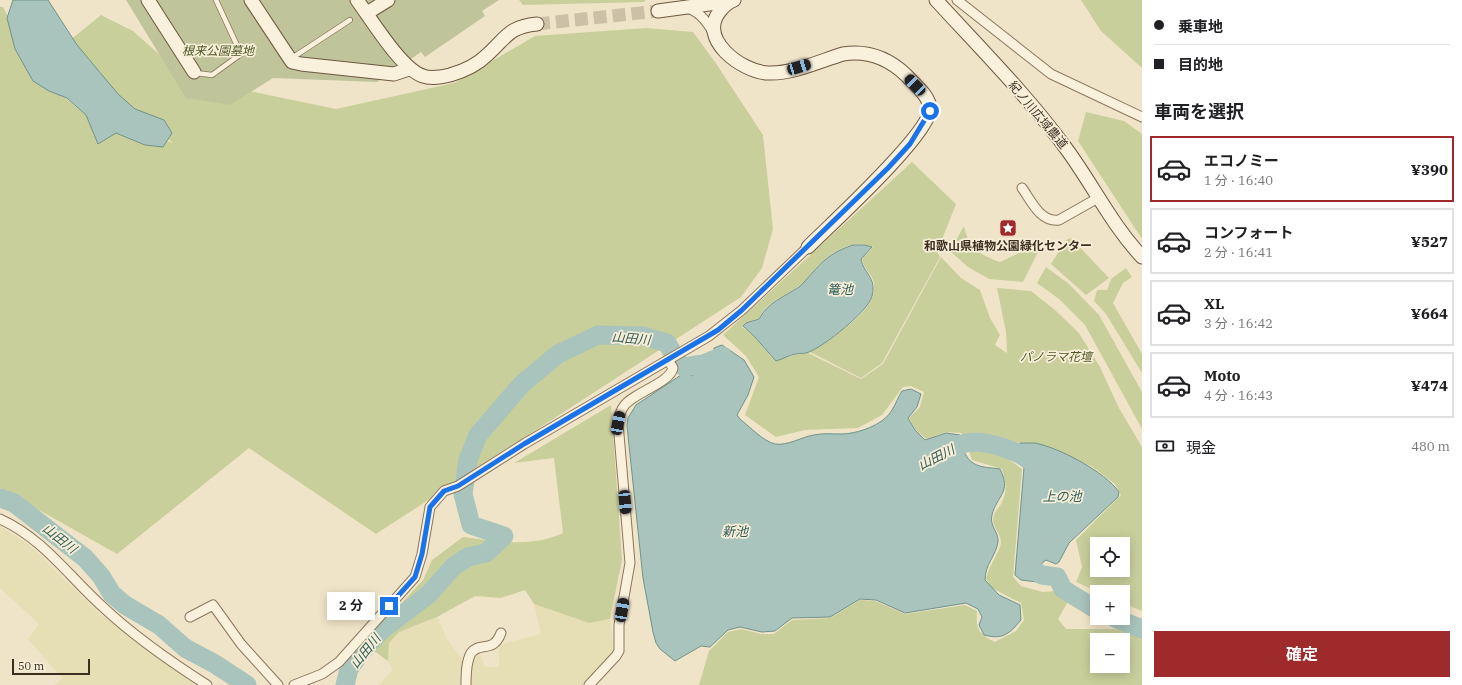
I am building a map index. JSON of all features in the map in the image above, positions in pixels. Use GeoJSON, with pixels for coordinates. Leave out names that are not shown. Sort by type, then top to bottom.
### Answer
{"type":"FeatureCollection","features":[{"type":"Feature","properties":{"kind":"street"},"geometry":{"type":"LineString","coordinates":[[148,0],[194,72]]}},
{"type":"Feature","properties":{"kind":"street"},"geometry":{"type":"LineString","coordinates":[[251,0],[290,60],[301,64],[394,74],[409,69]]}},
{"type":"Feature","properties":{"kind":"street"},"geometry":{"type":"LineString","coordinates":[[358,0],[409,69],[429,78],[460,72],[483,60],[516,28],[537,24]]}},
{"type":"Feature","properties":{"kind":"street"},"geometry":{"type":"LineString","coordinates":[[658,10],[733,0]]}},
{"type":"Feature","properties":{"kind":"street"},"geometry":{"type":"LineString","coordinates":[[717,38],[714,31],[714,20],[721,8],[733,0]]}},
{"type":"Feature","properties":{"kind":"street","name":"紀ノ川広域農道"},"geometry":{"type":"LineString","coordinates":[[936,0],[1044,119],[1067,148],[1098,198],[1142,257]]}},
{"type":"Feature","properties":{"kind":"street"},"geometry":{"type":"LineString","coordinates":[[957,0],[1051,74],[1142,117]]}},
{"type":"Feature","properties":{"kind":"street"},"geometry":{"type":"LineString","coordinates":[[367,13],[385,1]]}},
{"type":"Feature","properties":{"kind":"street"},"geometry":{"type":"LineString","coordinates":[[294,685],[322,674],[339,662],[415,577],[422,554],[430,507],[444,491],[458,486],[524,444],[700,342],[724,326],[808,247],[910,144],[928,117],[930,111],[928,101],[896,66],[871,54],[853,52],[785,72],[768,73],[736,62],[725,51],[700,15],[694,10],[682,7]]}},
{"type":"Feature","properties":{"kind":"street"},"geometry":{"type":"LineString","coordinates":[[1022,188],[1040,214],[1054,220],[1059,220],[1098,198]]}},
{"type":"Feature","properties":{"kind":"street"},"geometry":{"type":"LineString","coordinates":[[589,685],[619,651],[619,625],[630,563],[618,423],[620,412],[628,401],[669,376],[672,368],[668,360]]}},
{"type":"Feature","properties":{"kind":"street"},"geometry":{"type":"LineString","coordinates":[[0,519],[16,526],[40,545],[104,608],[152,648],[207,685]]}},
{"type":"Feature","properties":{"kind":"street"},"geometry":{"type":"LineString","coordinates":[[190,617],[213,605],[241,644],[278,685]]}},
{"type":"Feature","properties":{"kind":"street"},"geometry":{"type":"LineString","coordinates":[[466,685],[468,664],[472,653],[480,648],[491,646],[498,642],[501,633]]}},
{"type":"Feature","properties":{"kind":"lane"},"geometry":{"type":"LineString","coordinates":[[194,72],[212,75],[241,54],[216,0]]}},
{"type":"Feature","properties":{"kind":"lane"},"geometry":{"type":"LineString","coordinates":[[290,60],[350,20]]}},
{"type":"Feature","properties":{"kind":"shaded area"},"geometry":{"type":"Polygon","coordinates":[[[0,526],[29,545],[100,614],[195,685],[55,685],[62,678],[28,639],[39,624],[0,588],[0,526]]]}},
{"type":"Feature","properties":{"kind":"shaded area"},"geometry":{"type":"Polygon","coordinates":[[[534,604],[589,623],[610,619],[614,653],[585,685],[470,685],[473,657],[479,652],[485,667],[499,667],[499,645],[541,634],[534,604]]]}},
{"type":"Feature","properties":{"kind":"shaded area"},"geometry":{"type":"Polygon","coordinates":[[[437,617],[447,639],[462,659],[462,685],[379,685],[393,670],[388,661],[389,643],[399,632],[437,617]]]}},
{"type":"Feature","properties":{"kind":"green space","name":"根来公園墓地"},"geometry":{"type":"Polygon","coordinates":[[[126,0],[499,0],[482,11],[485,16],[425,57],[421,52],[377,82],[273,78],[230,105],[186,98],[126,0]]]}},
{"type":"Feature","properties":{"kind":"green space"},"geometry":{"type":"Polygon","coordinates":[[[519,0],[645,0],[644,2],[523,5],[519,0]]]}},
{"type":"Feature","properties":{"kind":"green space"},"geometry":{"type":"Polygon","coordinates":[[[1081,0],[1142,0],[1142,68],[1101,31],[1081,0]]]}},
{"type":"Feature","properties":{"kind":"green space"},"geometry":{"type":"Polygon","coordinates":[[[0,7],[3,7],[38,75],[86,115],[173,143],[106,91],[64,45],[101,15],[133,31],[186,78],[336,109],[454,83],[535,36],[646,28],[693,32],[715,62],[763,135],[773,229],[762,268],[741,297],[376,534],[249,448],[117,554],[0,488],[0,7]]]}},
{"type":"Feature","properties":{"kind":"green space"},"geometry":{"type":"Polygon","coordinates":[[[1086,112],[1124,121],[1142,134],[1142,239],[1078,141],[1086,112]]]}},
{"type":"Feature","properties":{"kind":"green space","name":"パノラマ花壇"},"geometry":{"type":"Polygon","coordinates":[[[912,162],[956,204],[937,252],[940,257],[882,363],[861,378],[810,352],[840,332],[861,314],[869,304],[874,293],[874,283],[864,266],[862,259],[873,247],[865,244],[849,246],[833,253],[814,270],[805,281],[771,303],[762,312],[759,318],[745,323],[742,327],[754,336],[775,361],[808,353],[861,379],[883,364],[941,257],[961,278],[980,290],[990,318],[1000,335],[995,345],[1007,353],[1006,332],[997,288],[1031,291],[1055,310],[1079,333],[1100,367],[1119,408],[1142,447],[1142,611],[1130,606],[1130,585],[1090,585],[1090,588],[1076,582],[1082,567],[1076,540],[1121,495],[1115,484],[1091,466],[1036,443],[964,441],[961,433],[946,432],[926,439],[916,430],[909,418],[920,407],[924,392],[911,386],[903,387],[882,415],[858,428],[805,430],[776,437],[745,415],[759,377],[746,356],[723,335],[912,162]]]}},
{"type":"Feature","properties":{"kind":"green space"},"geometry":{"type":"Polygon","coordinates":[[[964,226],[969,240],[976,250],[1000,262],[1032,247],[1040,248],[1023,282],[989,279],[968,267],[950,251],[964,226]]]}},
{"type":"Feature","properties":{"kind":"green space"},"geometry":{"type":"Polygon","coordinates":[[[1071,238],[1109,278],[1086,295],[1051,264],[1066,240],[1071,238]]]}},
{"type":"Feature","properties":{"kind":"green space"},"geometry":{"type":"Polygon","coordinates":[[[1046,267],[1069,284],[1099,315],[1142,392],[1142,429],[1085,325],[1059,299],[1037,283],[1046,267]]]}},
{"type":"Feature","properties":{"kind":"green space"},"geometry":{"type":"Polygon","coordinates":[[[1126,268],[1132,277],[1123,283],[1113,303],[1142,354],[1142,373],[1106,314],[1094,301],[1097,290],[1107,290],[1111,279],[1126,268]]]}},
{"type":"Feature","properties":{"kind":"green space"},"geometry":{"type":"Polygon","coordinates":[[[611,405],[622,560],[610,619],[589,623],[534,604],[525,590],[501,598],[475,596],[437,617],[399,632],[389,643],[388,661],[374,651],[365,657],[358,650],[423,580],[432,560],[463,537],[526,542],[539,541],[563,533],[554,458],[514,463],[611,405]]]}},
{"type":"Feature","properties":{"kind":"green space"},"geometry":{"type":"Polygon","coordinates":[[[968,447],[976,447],[997,453],[1022,469],[1013,577],[1021,586],[1043,592],[1057,591],[1070,598],[1058,619],[1066,629],[1113,629],[1142,632],[1142,685],[699,685],[709,651],[728,632],[741,629],[761,634],[774,634],[792,620],[830,618],[860,600],[875,601],[905,614],[965,605],[977,611],[979,630],[989,639],[995,642],[1016,631],[1024,620],[1021,603],[992,588],[986,579],[1001,542],[993,519],[1005,495],[1006,487],[1002,469],[972,460],[968,447]]]}},
{"type":"Feature","properties":{"kind":"water"},"geometry":{"type":"Polygon","coordinates":[[[13,0],[48,0],[77,45],[118,94],[135,109],[164,120],[172,133],[163,147],[145,145],[116,133],[98,144],[86,115],[67,98],[49,91],[33,81],[15,49],[7,18],[13,0]]]}},
{"type":"Feature","properties":{"kind":"water","name":"篭池"},"geometry":{"type":"Polygon","coordinates":[[[853,245],[865,245],[872,247],[861,259],[862,264],[873,284],[872,296],[869,303],[863,311],[845,328],[816,349],[807,353],[793,355],[776,361],[743,326],[746,323],[759,319],[767,308],[777,300],[799,287],[827,258],[842,249],[853,245]]]}},
{"type":"Feature","properties":{"kind":"water","name":"新池"},"geometry":{"type":"Polygon","coordinates":[[[722,345],[744,360],[754,377],[748,395],[737,415],[757,433],[770,442],[775,444],[785,444],[814,435],[847,434],[870,428],[888,415],[902,391],[911,389],[921,394],[917,407],[908,418],[915,430],[925,440],[946,433],[960,435],[962,446],[969,460],[978,465],[1000,469],[1005,484],[1002,494],[994,508],[991,519],[998,542],[985,574],[985,580],[999,595],[1020,605],[1021,620],[1013,629],[1001,636],[996,637],[984,635],[979,625],[982,617],[978,609],[966,603],[905,613],[876,600],[860,599],[830,617],[792,618],[775,631],[762,632],[740,627],[728,630],[710,647],[701,646],[675,661],[660,649],[656,643],[653,632],[643,578],[627,426],[628,418],[636,405],[681,375],[688,373],[691,376],[718,365],[719,362],[714,352],[714,348],[722,345]]]}},
{"type":"Feature","properties":{"kind":"water","name":"上の池"},"geometry":{"type":"Polygon","coordinates":[[[1020,443],[1035,443],[1069,455],[1093,469],[1112,484],[1119,492],[1118,497],[1069,543],[1059,562],[1056,564],[1046,560],[1041,564],[1042,570],[1059,571],[1060,577],[1054,584],[1021,580],[1015,575],[1024,468],[1015,459],[1020,443]]]}},
{"type":"Feature","properties":{"kind":"waterway","name":"山田川"},"geometry":{"type":"LineString","coordinates":[[345,685],[349,669],[362,651],[383,629],[428,595],[454,566],[468,557],[486,553],[504,536],[471,525],[463,494],[468,460],[478,435],[522,384],[558,354],[598,335],[643,336],[667,343],[678,362],[684,367],[703,364],[723,356],[726,368],[725,374]]}},
{"type":"Feature","properties":{"kind":"waterway","name":"山田川"},"geometry":{"type":"LineString","coordinates":[[939,455],[962,444],[991,444],[1023,456],[1037,468]]}},
{"type":"Feature","properties":{"kind":"waterway","name":"山田川"},"geometry":{"type":"LineString","coordinates":[[0,498],[14,503],[85,558],[101,576],[112,594],[125,605],[159,625],[185,648],[215,664],[247,685]]}},
{"type":"Feature","properties":{"kind":"waterway","name":"山田川"},"geometry":{"type":"LineString","coordinates":[[1035,571],[1042,575],[1057,577],[1063,589],[1090,606]]}},
{"type":"Feature","properties":{"kind":"waterway","name":"山田川"},"geometry":{"type":"LineString","coordinates":[[1130,624],[1142,629]]}},
{"type":"Feature","properties":{"kind":"tunnel"},"geometry":{"type":"LineString","coordinates":[[537,24],[658,11]]}},
{"type":"Feature","properties":{"kind":"place","name":"和歌山県植物公園緑化センター"},"geometry":{"type":"Point","coordinates":[1008,228]}},
{"type":"Feature","properties":{"kind":"route"},"geometry":{"type":"LineString","coordinates":[[389,606],[415,577],[422,554],[430,507],[444,491],[458,486],[524,444],[700,342],[718,330],[742,310],[888,168],[910,144],[928,117],[930,111]]}}]}
